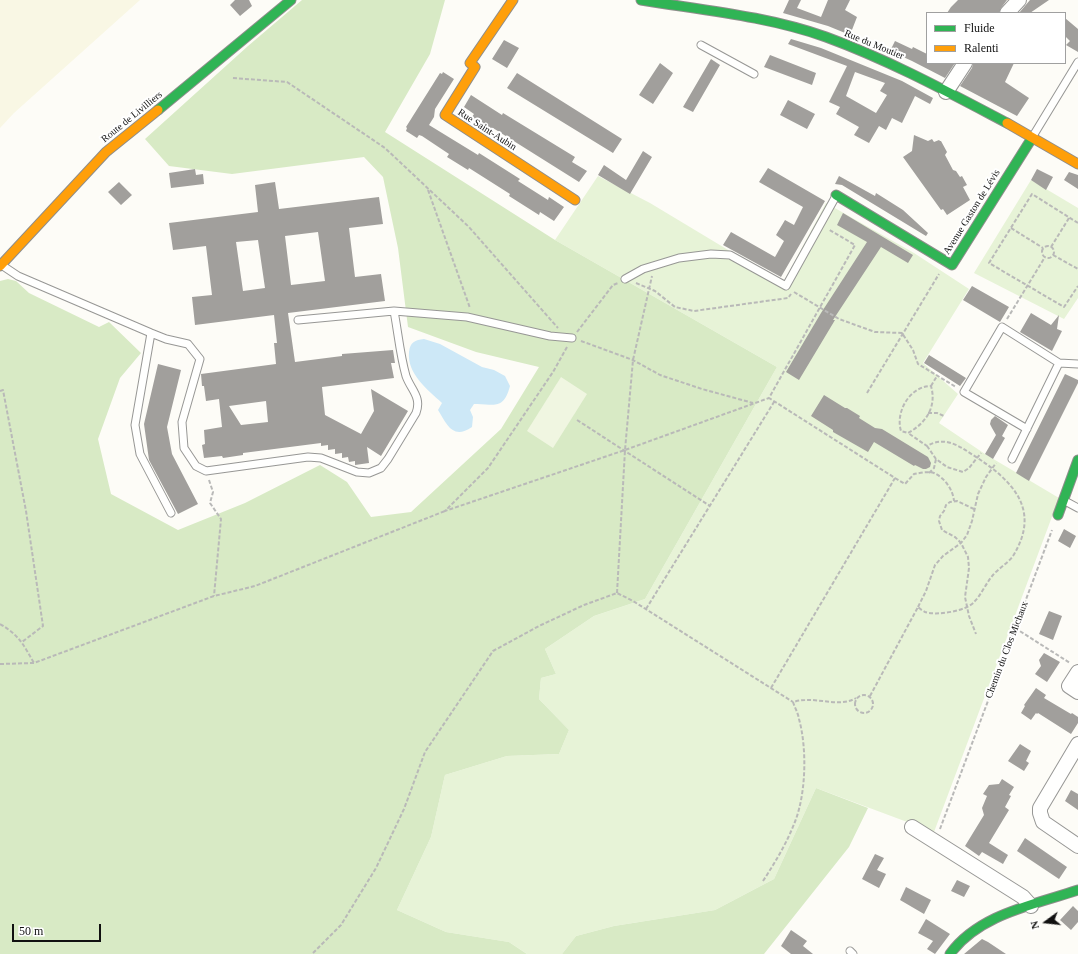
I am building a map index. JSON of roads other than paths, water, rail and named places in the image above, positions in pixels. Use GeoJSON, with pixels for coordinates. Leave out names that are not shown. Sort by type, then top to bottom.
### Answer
{"type":"FeatureCollection","features":[{"type":"Feature","properties":{"kind":"street","name":"Route de Livilliers"},"geometry":{"type":"LineString","coordinates":[[1,266],[106,152],[226,55],[291,0]]}},
{"type":"Feature","properties":{"kind":"street","name":"Rue Saint-Aubin"},"geometry":{"type":"LineString","coordinates":[[513,0],[470,64],[475,67],[445,115],[576,200]]}},
{"type":"Feature","properties":{"kind":"street","name":"Rue du Moutier"},"geometry":{"type":"LineString","coordinates":[[642,0],[768,21],[824,37],[907,71],[1078,164]]}},
{"type":"Feature","properties":{"kind":"street"},"geometry":{"type":"LineString","coordinates":[[724,14],[726,0]]}},
{"type":"Feature","properties":{"kind":"street"},"geometry":{"type":"LineString","coordinates":[[1008,12],[1019,0]]}},
{"type":"Feature","properties":{"kind":"street"},"geometry":{"type":"LineString","coordinates":[[946,92],[964,64]]}},
{"type":"Feature","properties":{"kind":"street","name":"Avenue Gaston de Lévis"},"geometry":{"type":"LineString","coordinates":[[836,195],[952,265],[1032,138]]}},
{"type":"Feature","properties":{"kind":"street"},"geometry":{"type":"LineString","coordinates":[[1058,516],[1078,460]]}},
{"type":"Feature","properties":{"kind":"street"},"geometry":{"type":"LineString","coordinates":[[1075,668],[1069,686],[1078,692]]}},
{"type":"Feature","properties":{"kind":"street"},"geometry":{"type":"LineString","coordinates":[[1078,744],[1040,808],[1040,813],[1043,822],[1078,846]]}},
{"type":"Feature","properties":{"kind":"street"},"geometry":{"type":"LineString","coordinates":[[912,826],[1023,897],[1031,906]]}},
{"type":"Feature","properties":{"kind":"street"},"geometry":{"type":"LineString","coordinates":[[950,954],[960,941],[980,926],[1078,890]]}},
{"type":"Feature","properties":{"kind":"lane"},"geometry":{"type":"LineString","coordinates":[[701,45],[754,74]]}},
{"type":"Feature","properties":{"kind":"lane"},"geometry":{"type":"LineString","coordinates":[[1032,138],[1078,62]]}},
{"type":"Feature","properties":{"kind":"lane"},"geometry":{"type":"LineString","coordinates":[[625,278],[643,269],[679,258],[711,254],[730,255],[786,286],[836,195]]}},
{"type":"Feature","properties":{"kind":"lane"},"geometry":{"type":"LineString","coordinates":[[1,266],[18,276],[151,333],[166,339],[188,344],[200,359],[182,422],[184,448],[196,466],[206,471],[308,457],[321,458],[358,472],[369,473],[380,468],[388,459],[419,406],[417,397],[406,377],[394,311]]}},
{"type":"Feature","properties":{"kind":"lane"},"geometry":{"type":"LineString","coordinates":[[298,320],[394,311],[474,319],[550,336],[569,338]]}},
{"type":"Feature","properties":{"kind":"lane"},"geometry":{"type":"LineString","coordinates":[[1027,429],[964,392],[1002,327],[1059,363],[1078,364]]}},
{"type":"Feature","properties":{"kind":"lane"},"geometry":{"type":"LineString","coordinates":[[151,333],[136,425],[140,454],[171,513]]}},
{"type":"Feature","properties":{"kind":"lane"},"geometry":{"type":"LineString","coordinates":[[1012,459],[1059,363]]}},
{"type":"Feature","properties":{"kind":"lane"},"geometry":{"type":"LineString","coordinates":[[1064,500],[1078,508]]}},
{"type":"Feature","properties":{"kind":"water"},"geometry":{"type":"Polygon","coordinates":[[[424,339],[440,344],[482,367],[494,370],[505,376],[510,386],[504,400],[501,403],[492,405],[474,404],[470,410],[473,417],[472,427],[465,431],[455,431],[451,429],[444,421],[438,410],[442,403],[419,380],[411,367],[409,360],[410,346],[418,340],[424,339]]]}}]}
